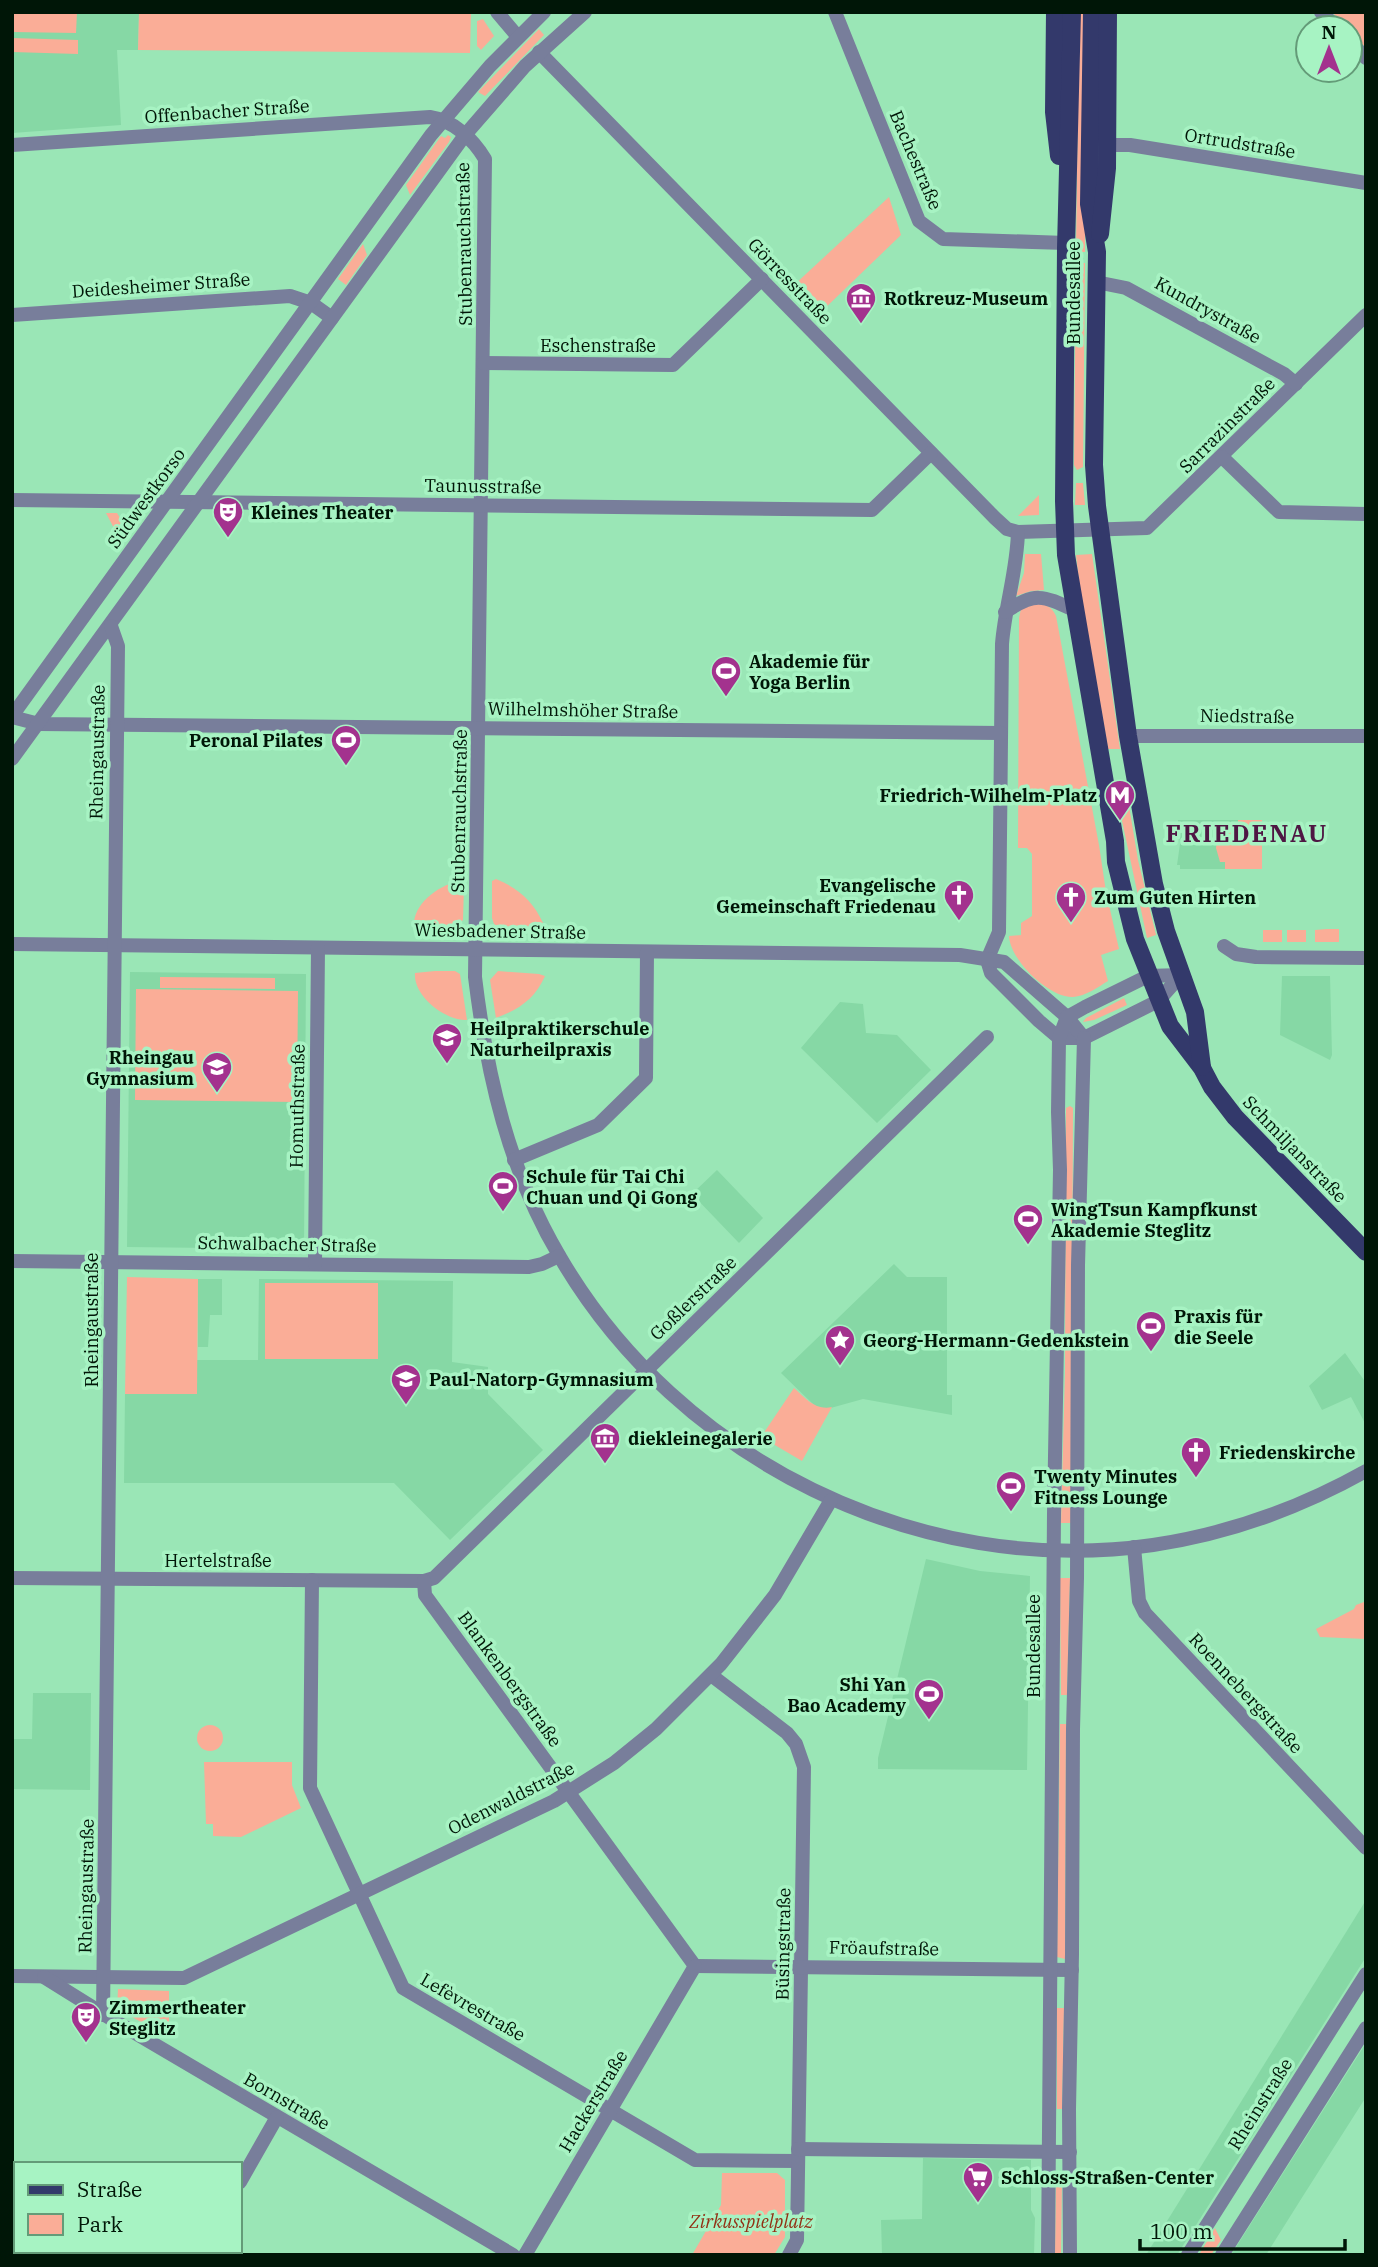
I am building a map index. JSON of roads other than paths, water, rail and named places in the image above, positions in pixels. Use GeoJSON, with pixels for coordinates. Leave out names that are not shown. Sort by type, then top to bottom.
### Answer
{"type":"FeatureCollection","features":[{"type":"Feature","properties":{"kind":"main road"},"geometry":{"type":"LineString","coordinates":[[1055,12],[1054,112],[1059,159],[1068,181]]}},
{"type":"Feature","properties":{"kind":"main road","name":"Bundesallee"},"geometry":{"type":"LineString","coordinates":[[1065,532],[1066,243],[1072,12]]}},
{"type":"Feature","properties":{"kind":"main road","name":"Bundesallee"},"geometry":{"type":"LineString","coordinates":[[1092,12],[1089,204],[1097,252],[1094,476],[1100,531]]}},
{"type":"Feature","properties":{"kind":"main road"},"geometry":{"type":"LineString","coordinates":[[1097,252],[1108,145],[1108,12]]}},
{"type":"Feature","properties":{"kind":"main road"},"geometry":{"type":"LineString","coordinates":[[1064,477],[1094,476]]}},
{"type":"Feature","properties":{"kind":"main road"},"geometry":{"type":"LineString","coordinates":[[1100,531],[1128,736],[1154,884],[1181,975]]}},
{"type":"Feature","properties":{"kind":"main road"},"geometry":{"type":"LineString","coordinates":[[1065,532],[1068,573],[1115,841],[1116,862],[1135,939],[1158,1000]]}},
{"type":"Feature","properties":{"kind":"main road","name":"Schmiljanstraße"},"geometry":{"type":"LineString","coordinates":[[1181,975],[1195,1012],[1202,1068]]}},
{"type":"Feature","properties":{"kind":"main road","name":"Schmiljanstraße"},"geometry":{"type":"LineString","coordinates":[[1158,1000],[1173,1030],[1235,1117],[1366,1252]]}},
{"type":"Feature","properties":{"kind":"street"},"geometry":{"type":"LineString","coordinates":[[497,12],[518,37]]}},
{"type":"Feature","properties":{"kind":"street","name":"Südwestkorso"},"geometry":{"type":"LineString","coordinates":[[39,724],[12,716],[444,119],[473,84],[544,12]]}},
{"type":"Feature","properties":{"kind":"street"},"geometry":{"type":"LineString","coordinates":[[12,759],[465,135],[491,102],[539,52],[585,12]]}},
{"type":"Feature","properties":{"kind":"street","name":"Bachestraße"},"geometry":{"type":"LineString","coordinates":[[835,12],[919,221],[943,239],[1066,243]]}},
{"type":"Feature","properties":{"kind":"street","name":"Görresstraße"},"geometry":{"type":"LineString","coordinates":[[539,52],[997,521],[1007,529],[1018,532]]}},
{"type":"Feature","properties":{"kind":"street","name":"Offenbacher Straße"},"geometry":{"type":"LineString","coordinates":[[12,145],[430,117],[444,119]]}},
{"type":"Feature","properties":{"kind":"street"},"geometry":{"type":"LineString","coordinates":[[444,119],[465,135]]}},
{"type":"Feature","properties":{"kind":"street","name":"Stubenrauchstraße"},"geometry":{"type":"LineString","coordinates":[[465,135],[485,159],[475,978],[497,1104],[514,1160],[559,1256],[610,1330],[646,1371],[729,1442],[831,1500],[883,1519],[952,1538],[997,1546],[1054,1549],[1134,1547],[1200,1536],[1268,1516],[1309,1500],[1366,1471]]}},
{"type":"Feature","properties":{"kind":"street","name":"Ortrudstraße"},"geometry":{"type":"LineString","coordinates":[[1108,145],[1130,145],[1366,183]]}},
{"type":"Feature","properties":{"kind":"street","name":"Eschenstraße"},"geometry":{"type":"LineString","coordinates":[[483,363],[673,365],[762,279]]}},
{"type":"Feature","properties":{"kind":"street","name":"Kundrystraße"},"geometry":{"type":"LineString","coordinates":[[1096,282],[1126,288],[1296,383]]}},
{"type":"Feature","properties":{"kind":"street","name":"Deidesheimer Straße"},"geometry":{"type":"LineString","coordinates":[[12,315],[290,296],[311,303]]}},
{"type":"Feature","properties":{"kind":"street"},"geometry":{"type":"LineString","coordinates":[[311,303],[332,318]]}},
{"type":"Feature","properties":{"kind":"street","name":"Sarrazinstraße"},"geometry":{"type":"LineString","coordinates":[[1065,532],[1147,528],[1366,314]]}},
{"type":"Feature","properties":{"kind":"street","name":"Taunusstraße"},"geometry":{"type":"LineString","coordinates":[[12,500],[872,510],[931,453]]}},
{"type":"Feature","properties":{"kind":"street"},"geometry":{"type":"LineString","coordinates":[[1222,457],[1279,512],[1366,514]]}},
{"type":"Feature","properties":{"kind":"street"},"geometry":{"type":"LineString","coordinates":[[1065,532],[1018,532],[1014,578],[1005,612],[999,932],[987,960],[991,973],[1059,1038],[1084,1038],[1158,1000],[1181,975]]}},
{"type":"Feature","properties":{"kind":"street"},"geometry":{"type":"LineString","coordinates":[[1005,612],[1023,600],[1034,597],[1051,599],[1074,610]]}},
{"type":"Feature","properties":{"kind":"street","name":"Rheingaustraße"},"geometry":{"type":"LineString","coordinates":[[103,2015],[118,646],[111,626]]}},
{"type":"Feature","properties":{"kind":"street","name":"Wilhelmshöher Straße"},"geometry":{"type":"LineString","coordinates":[[39,724],[1001,733]]}},
{"type":"Feature","properties":{"kind":"street","name":"Niedstraße"},"geometry":{"type":"LineString","coordinates":[[1128,736],[1366,736]]}},
{"type":"Feature","properties":{"kind":"street","name":"Wiesbadener Straße"},"geometry":{"type":"LineString","coordinates":[[12,944],[960,955],[987,960]]}},
{"type":"Feature","properties":{"kind":"street"},"geometry":{"type":"LineString","coordinates":[[1224,946],[1236,954],[1256,957],[1366,958]]}},
{"type":"Feature","properties":{"kind":"street","name":"Homuthstraße"},"geometry":{"type":"LineString","coordinates":[[315,1264],[318,948]]}},
{"type":"Feature","properties":{"kind":"street"},"geometry":{"type":"LineString","coordinates":[[514,1160],[598,1125],[646,1077],[647,951]]}},
{"type":"Feature","properties":{"kind":"street"},"geometry":{"type":"LineString","coordinates":[[987,960],[1004,962],[1068,1017],[1084,1038],[1078,1265],[1069,2109],[1070,2255]]}},
{"type":"Feature","properties":{"kind":"street"},"geometry":{"type":"LineString","coordinates":[[1059,1038],[1068,1017],[1148,976],[1181,975]]}},
{"type":"Feature","properties":{"kind":"street","name":"Goßlerstraße"},"geometry":{"type":"LineString","coordinates":[[424,1581],[434,1578],[987,1037]]}},
{"type":"Feature","properties":{"kind":"street","name":"Bundesallee"},"geometry":{"type":"LineString","coordinates":[[1048,2255],[1060,1170],[1059,1038]]}},
{"type":"Feature","properties":{"kind":"street","name":"Schwalbacher Straße"},"geometry":{"type":"LineString","coordinates":[[12,1261],[529,1266],[542,1264],[559,1256]]}},
{"type":"Feature","properties":{"kind":"street","name":"Odenwaldstraße"},"geometry":{"type":"LineString","coordinates":[[12,1976],[184,1978],[568,1793],[614,1763],[656,1728],[710,1675],[775,1595],[831,1500]]}},
{"type":"Feature","properties":{"kind":"street","name":"Roennebergstraße"},"geometry":{"type":"LineString","coordinates":[[1134,1547],[1139,1601],[1145,1613],[1366,1848]]}},
{"type":"Feature","properties":{"kind":"street","name":"Hertelstraße"},"geometry":{"type":"LineString","coordinates":[[12,1578],[424,1581]]}},
{"type":"Feature","properties":{"kind":"street","name":"Lefèvrestraße"},"geometry":{"type":"LineString","coordinates":[[312,1580],[310,1788],[403,1988],[695,2160],[798,2155],[1070,2152]]}},
{"type":"Feature","properties":{"kind":"street","name":"Blankenbergstraße"},"geometry":{"type":"LineString","coordinates":[[424,1581],[425,1595],[695,1966]]}},
{"type":"Feature","properties":{"kind":"street","name":"Büsingstraße"},"geometry":{"type":"LineString","coordinates":[[710,1675],[787,1733],[801,1756],[804,1767],[797,2240],[789,2255]]}},
{"type":"Feature","properties":{"kind":"street","name":"Fröaufstraße"},"geometry":{"type":"LineString","coordinates":[[695,1966],[1072,1970]]}},
{"type":"Feature","properties":{"kind":"street","name":"Hackerstraße"},"geometry":{"type":"LineString","coordinates":[[525,2255],[695,1966]]}},
{"type":"Feature","properties":{"kind":"street","name":"Rheinstraße"},"geometry":{"type":"LineString","coordinates":[[1188,2255],[1366,1974]]}},
{"type":"Feature","properties":{"kind":"street","name":"Bornstraße"},"geometry":{"type":"LineString","coordinates":[[44,1977],[103,2015],[513,2255]]}},
{"type":"Feature","properties":{"kind":"street"},"geometry":{"type":"LineString","coordinates":[[1222,2255],[1366,2028]]}},
{"type":"Feature","properties":{"kind":"street"},"geometry":{"type":"LineString","coordinates":[[242,2178],[277,2117]]}},
{"type":"Feature","properties":{"kind":"place","name":"Rotkreuz-Museum"},"geometry":{"type":"Point","coordinates":[861,325]}},
{"type":"Feature","properties":{"kind":"place","name":"Kleines Theater"},"geometry":{"type":"Point","coordinates":[228,539]}},
{"type":"Feature","properties":{"kind":"place","name":"Akademie für Yoga Berlin"},"geometry":{"type":"Point","coordinates":[726,698]}},
{"type":"Feature","properties":{"kind":"place","name":"Peronal Pilates"},"geometry":{"type":"Point","coordinates":[346,767]}},
{"type":"Feature","properties":{"kind":"place","name":"Friedrich-Wilhelm-Platz"},"geometry":{"type":"Point","coordinates":[1120,822]}},
{"type":"Feature","properties":{"kind":"place","name":"Evangelische Gemeinschaft Friedenau"},"geometry":{"type":"Point","coordinates":[959,922]}},
{"type":"Feature","properties":{"kind":"place","name":"Zum Guten Hirten"},"geometry":{"type":"Point","coordinates":[1071,924]}},
{"type":"Feature","properties":{"kind":"place","name":"Heilpraktikerschule Naturheilpraxis"},"geometry":{"type":"Point","coordinates":[447,1065]}},
{"type":"Feature","properties":{"kind":"place","name":"Rheingau Gymnasium"},"geometry":{"type":"Point","coordinates":[217,1094]}},
{"type":"Feature","properties":{"kind":"place","name":"Schule für Tai Chi Chuan und Qi Gong"},"geometry":{"type":"Point","coordinates":[503,1213]}},
{"type":"Feature","properties":{"kind":"place","name":"WingTsun Kampfkunst Akademie Steglitz"},"geometry":{"type":"Point","coordinates":[1028,1246]}},
{"type":"Feature","properties":{"kind":"place","name":"Praxis für die Seele"},"geometry":{"type":"Point","coordinates":[1151,1353]}},
{"type":"Feature","properties":{"kind":"place","name":"Georg-Hermann-Gedenkstein"},"geometry":{"type":"Point","coordinates":[840,1367]}},
{"type":"Feature","properties":{"kind":"place","name":"Paul-Natorp-Gymnasium"},"geometry":{"type":"Point","coordinates":[406,1406]}},
{"type":"Feature","properties":{"kind":"place","name":"diekleinegalerie"},"geometry":{"type":"Point","coordinates":[605,1465]}},
{"type":"Feature","properties":{"kind":"place","name":"Friedenskirche"},"geometry":{"type":"Point","coordinates":[1196,1479]}},
{"type":"Feature","properties":{"kind":"place","name":"Twenty Minutes Fitness Lounge"},"geometry":{"type":"Point","coordinates":[1011,1513]}},
{"type":"Feature","properties":{"kind":"place","name":"Shi Yan Bao Academy"},"geometry":{"type":"Point","coordinates":[929,1721]}},
{"type":"Feature","properties":{"kind":"place","name":"Zimmertheater Steglitz"},"geometry":{"type":"Point","coordinates":[86,2044]}},
{"type":"Feature","properties":{"kind":"place","name":"Schloss-Straßen-Center"},"geometry":{"type":"Point","coordinates":[978,2204]}},
{"type":"Feature","properties":{"kind":"district","name":"FRIEDENAU"},"geometry":{"type":"Point","coordinates":[1247,833]}},
{"type":"Feature","properties":{"kind":"park label","name":"Zirkusspielplatz"},"geometry":{"type":"Point","coordinates":[751,2221]}}]}
